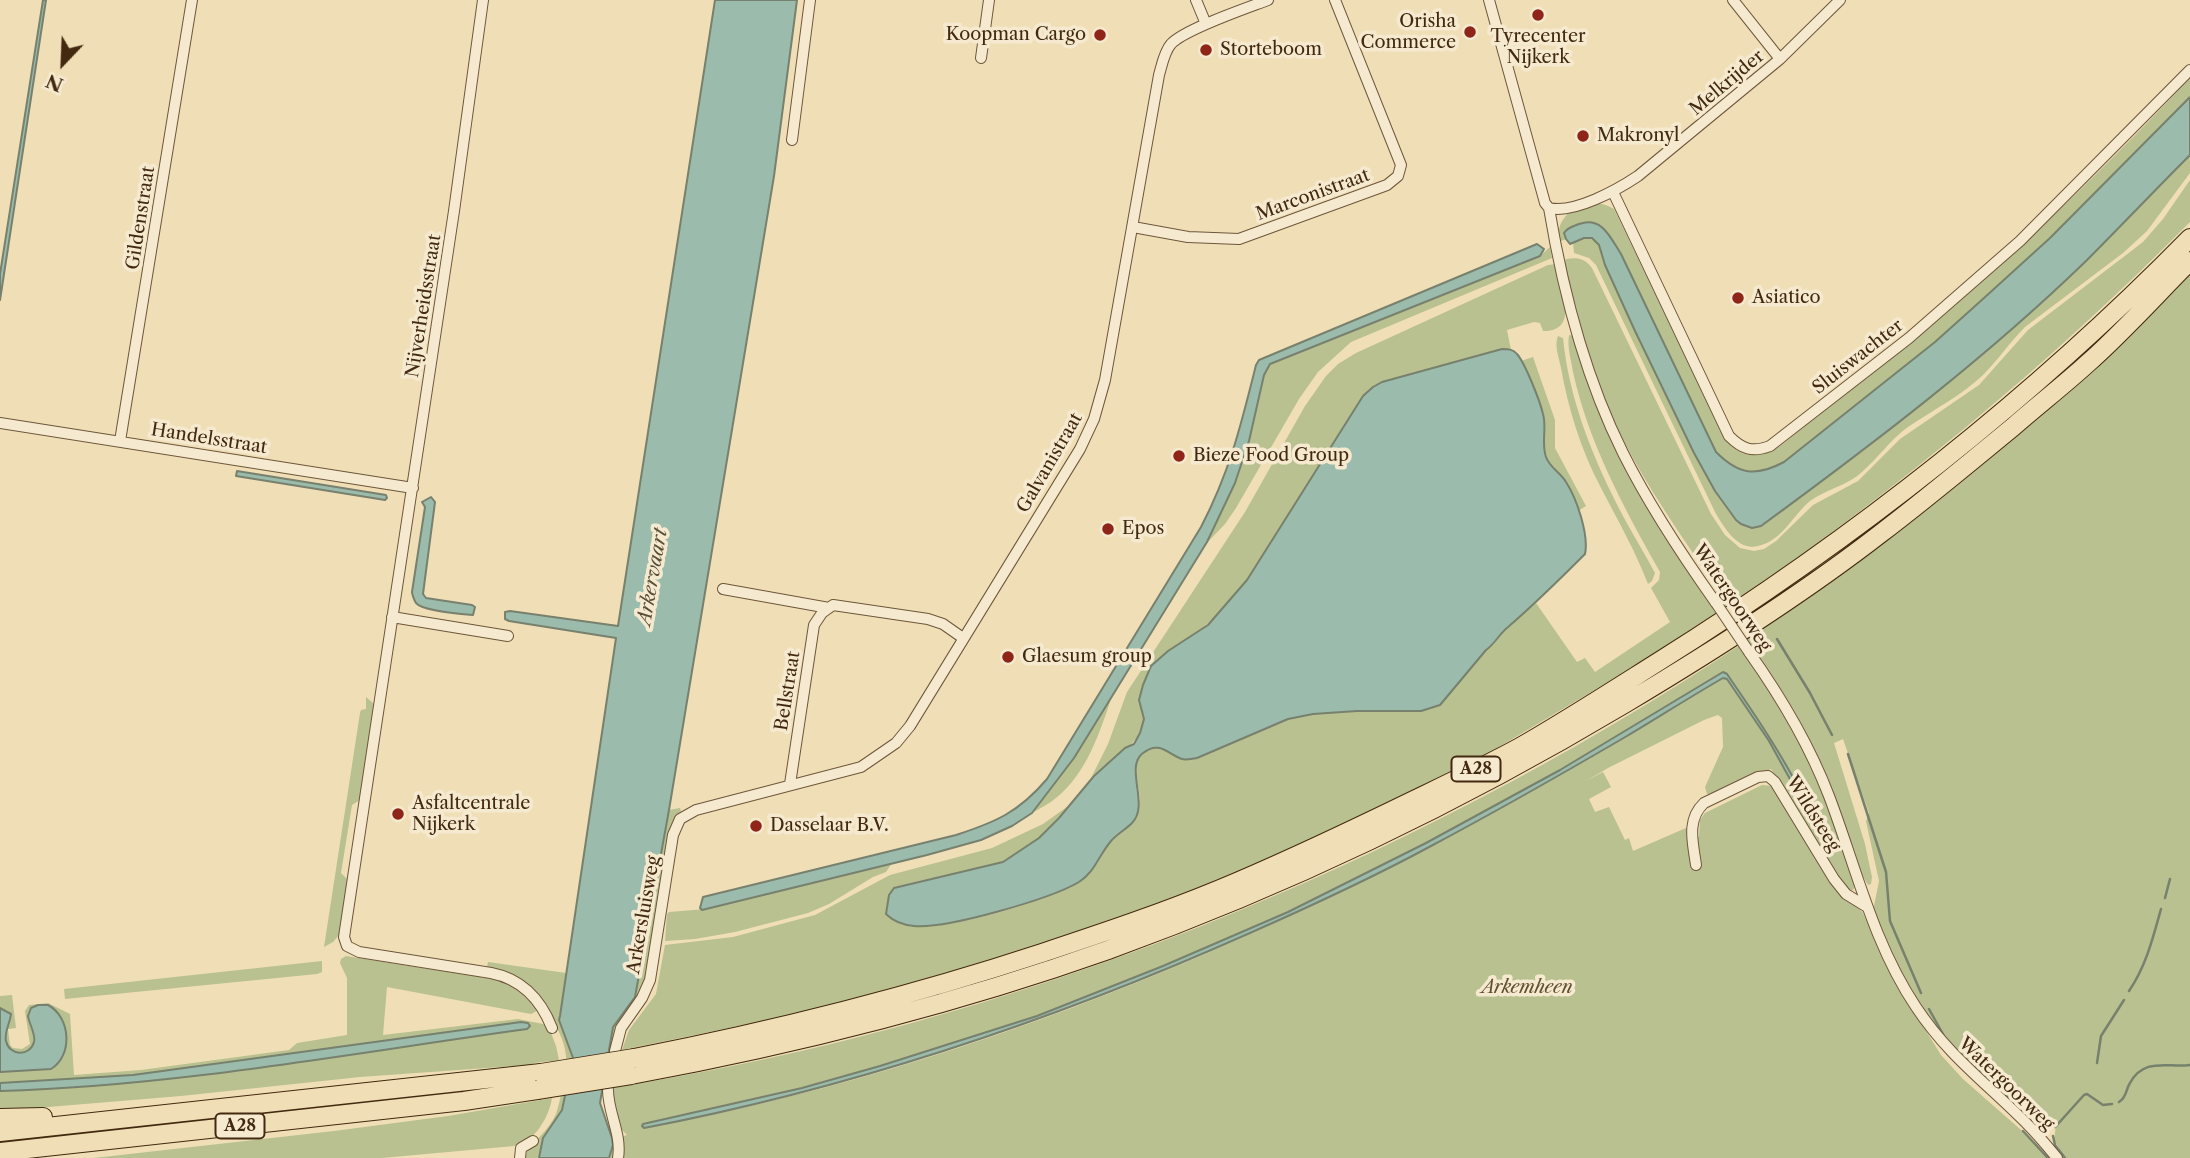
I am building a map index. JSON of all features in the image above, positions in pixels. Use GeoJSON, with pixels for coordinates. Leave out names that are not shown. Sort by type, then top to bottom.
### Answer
{"type":"FeatureCollection","features":[{"type":"Feature","properties":{"kind":"highway","name":"A28"},"geometry":{"type":"LineString","coordinates":[[632,1066],[851,1010],[990,970],[1099,934],[1216,891],[1304,852],[1516,749],[1588,707],[1728,618],[1870,518],[2021,397],[2190,237]]}},
{"type":"Feature","properties":{"kind":"highway","name":"A28"},"geometry":{"type":"LineString","coordinates":[[5,1152],[451,1102],[539,1082],[632,1066],[733,1056],[846,1029],[988,989],[1108,950],[1219,906],[1327,860],[1444,804],[1577,732],[1678,673],[1758,621],[1879,536],[2090,362],[2190,261]]}},
{"type":"Feature","properties":{"kind":"highway","name":"A28"},"geometry":{"type":"LineString","coordinates":[[0,1132],[179,1112],[539,1082]]}},
{"type":"Feature","properties":{"kind":"highway","name":"A28"},"geometry":{"type":"LineString","coordinates":[[0,1118],[179,1112]]}},
{"type":"Feature","properties":{"kind":"street","name":"Gildenstraat"},"geometry":{"type":"LineString","coordinates":[[120,441],[192,0]]}},
{"type":"Feature","properties":{"kind":"street","name":"Nijverheidsstraat"},"geometry":{"type":"LineString","coordinates":[[483,0],[413,488],[344,934],[346,943],[352,950],[359,952],[491,973],[507,978],[522,986],[541,1004],[552,1028]]}},
{"type":"Feature","properties":{"kind":"street"},"geometry":{"type":"LineString","coordinates":[[792,140],[810,0]]}},
{"type":"Feature","properties":{"kind":"street"},"geometry":{"type":"LineString","coordinates":[[981,58],[989,0]]}},
{"type":"Feature","properties":{"kind":"street"},"geometry":{"type":"LineString","coordinates":[[1196,0],[1206,24]]}},
{"type":"Feature","properties":{"kind":"street","name":"Galvanistraat"},"geometry":{"type":"LineString","coordinates":[[680,819],[696,810],[861,767],[895,743],[910,726],[1080,449],[1094,419],[1105,380],[1164,60],[1171,44],[1206,24],[1268,0]]}},
{"type":"Feature","properties":{"kind":"street","name":"Marconistraat"},"geometry":{"type":"LineString","coordinates":[[1133,227],[1188,237],[1239,239],[1387,185],[1398,176],[1401,165],[1335,0]]}},
{"type":"Feature","properties":{"kind":"street","name":"Watergoorweg"},"geometry":{"type":"LineString","coordinates":[[1489,0],[1545,203],[1549,208],[1575,327],[1605,412],[1641,487],[1774,687],[1817,768],[1867,906],[1891,961],[1915,1006],[1942,1043],[1977,1079],[2030,1126],[2057,1158]]}},
{"type":"Feature","properties":{"kind":"street","name":"Melkrijder"},"geometry":{"type":"LineString","coordinates":[[1733,0],[1780,59]]}},
{"type":"Feature","properties":{"kind":"street","name":"Melkrijder"},"geometry":{"type":"LineString","coordinates":[[1549,208],[1571,208],[1613,192],[1630,181],[1780,59],[1840,0]]}},
{"type":"Feature","properties":{"kind":"street","name":"Sluiswachter"},"geometry":{"type":"LineString","coordinates":[[1613,192],[1729,436],[1749,450],[1762,449],[1770,446],[1909,338],[2020,241],[2190,70]]}},
{"type":"Feature","properties":{"kind":"street","name":"Handelsstraat"},"geometry":{"type":"LineString","coordinates":[[0,423],[413,488]]}},
{"type":"Feature","properties":{"kind":"street"},"geometry":{"type":"LineString","coordinates":[[723,589],[829,608],[833,605],[928,619],[943,624],[963,638]]}},
{"type":"Feature","properties":{"kind":"street","name":"Bellstraat"},"geometry":{"type":"LineString","coordinates":[[790,785],[814,625],[829,608]]}},
{"type":"Feature","properties":{"kind":"street"},"geometry":{"type":"LineString","coordinates":[[392,617],[508,636]]}},
{"type":"Feature","properties":{"kind":"street","name":"Wildsteeg"},"geometry":{"type":"LineString","coordinates":[[1696,865],[1692,833],[1694,816],[1699,808],[1704,803],[1758,777],[1768,776],[1775,782],[1846,894],[1867,906]]}},
{"type":"Feature","properties":{"kind":"street","name":"Arkersluisweg"},"geometry":{"type":"LineString","coordinates":[[615,1051],[621,1028],[642,998],[650,979],[673,835],[680,819]]}},
{"type":"Feature","properties":{"kind":"street"},"geometry":{"type":"LineString","coordinates":[[608,1090],[609,1110],[618,1139],[618,1158]]}},
{"type":"Feature","properties":{"kind":"street"},"geometry":{"type":"LineString","coordinates":[[520,1158],[521,1148],[533,1141]]}},
{"type":"Feature","properties":{"kind":"green space"},"geometry":{"type":"Polygon","coordinates":[[[2190,78],[2190,97],[2050,238],[1935,342],[1784,462],[1765,470],[1741,469],[1716,452],[1621,254],[1602,226],[1592,222],[1564,233],[1566,239],[1559,242],[1562,222],[1575,208],[1594,203],[1614,209],[1723,433],[1741,452],[1747,455],[1762,454],[1779,447],[1961,300],[2078,192],[2190,78]]]}},
{"type":"Feature","properties":{"kind":"green space"},"geometry":{"type":"Polygon","coordinates":[[[2190,155],[2190,173],[2147,231],[2123,253],[2025,327],[1974,383],[1908,427],[1856,477],[1810,501],[1781,533],[1758,546],[1750,547],[1738,541],[1715,512],[1596,265],[1589,258],[1574,253],[1573,243],[1584,238],[1596,241],[1674,414],[1714,489],[1731,514],[1745,526],[1761,526],[1866,449],[1953,378],[2085,262],[2190,155]]]}},
{"type":"Feature","properties":{"kind":"green space"},"geometry":{"type":"Polygon","coordinates":[[[2190,180],[2190,222],[2081,327],[1908,474],[1725,609],[1714,593],[1718,590],[1646,480],[1609,411],[1582,338],[1564,263],[1566,259],[1580,259],[1592,268],[1711,514],[1725,535],[1740,548],[1754,551],[1764,549],[1776,541],[1813,505],[1858,481],[1900,439],[1979,385],[2028,330],[2143,242],[2190,180]]]}},
{"type":"Feature","properties":{"kind":"green space"},"geometry":{"type":"Polygon","coordinates":[[[1550,247],[1552,258],[1351,342],[1318,372],[1299,399],[1236,508],[1203,547],[1234,483],[1248,442],[1262,379],[1270,364],[1540,256],[1550,247]]]}},
{"type":"Feature","properties":{"kind":"green space"},"geometry":{"type":"Polygon","coordinates":[[[1556,264],[1566,306],[1562,324],[1555,329],[1543,331],[1540,323],[1534,322],[1507,330],[1511,350],[1491,352],[1382,382],[1364,396],[1247,580],[1223,610],[1196,634],[1139,700],[1144,722],[1136,738],[1091,778],[1108,744],[1127,692],[1245,512],[1305,406],[1326,376],[1338,364],[1356,353],[1548,265],[1556,264]]]}},
{"type":"Feature","properties":{"kind":"green space"},"geometry":{"type":"Polygon","coordinates":[[[2190,274],[2190,1158],[2065,1158],[2054,1140],[2056,1125],[2009,1101],[1970,1065],[1935,1026],[1912,992],[1873,911],[1879,881],[1866,821],[1869,813],[1843,739],[1834,743],[1865,844],[1872,877],[1871,884],[1868,885],[1807,735],[1785,696],[1746,640],[1868,554],[1957,486],[2065,394],[2190,274]]]}},
{"type":"Feature","properties":{"kind":"green space"},"geometry":{"type":"Polygon","coordinates":[[[1569,335],[1574,336],[1595,396],[1718,614],[1460,770],[1309,843],[1107,925],[1007,958],[830,1007],[622,1050],[629,1030],[656,994],[665,945],[733,937],[815,915],[890,875],[992,848],[1043,824],[1071,804],[1039,838],[1003,863],[894,888],[892,920],[918,927],[934,926],[976,918],[1044,898],[1085,877],[1098,863],[1110,842],[1131,819],[1138,809],[1140,798],[1136,764],[1138,758],[1149,749],[1159,748],[1181,759],[1193,759],[1288,719],[1357,711],[1421,711],[1440,705],[1501,634],[1536,603],[1577,662],[1585,658],[1595,672],[1670,622],[1651,588],[1659,580],[1660,572],[1621,500],[1588,425],[1573,372],[1569,335]]]}},
{"type":"Feature","properties":{"kind":"green space"},"geometry":{"type":"Polygon","coordinates":[[[1558,336],[1563,338],[1577,407],[1602,474],[1655,573],[1648,584],[1581,443],[1564,383],[1557,347],[1558,336]]]}},
{"type":"Feature","properties":{"kind":"green space"},"geometry":{"type":"Polygon","coordinates":[[[1533,357],[1555,420],[1555,448],[1586,506],[1578,511],[1568,484],[1546,459],[1543,414],[1521,361],[1533,357]]]}},
{"type":"Feature","properties":{"kind":"green space","name":"Arkemheen"},"geometry":{"type":"Polygon","coordinates":[[[1740,645],[1790,723],[1812,767],[1833,817],[1855,886],[1853,890],[1846,889],[1771,769],[1712,795],[1707,794],[1705,787],[1723,747],[1722,718],[1718,715],[1608,768],[1586,781],[1603,772],[1611,787],[1589,799],[1595,812],[1609,807],[1625,840],[1629,838],[1633,851],[1686,828],[1689,838],[1699,837],[1700,820],[1705,813],[1762,785],[1773,786],[1836,889],[1863,913],[1890,973],[1941,1055],[1963,1079],[2037,1144],[2048,1158],[524,1158],[556,1114],[565,1068],[564,1045],[554,1023],[530,991],[510,974],[487,967],[488,962],[566,973],[559,1020],[573,1058],[562,1110],[540,1156],[627,1135],[619,1127],[611,1088],[761,1060],[909,1024],[1055,979],[1199,927],[1340,867],[1477,800],[1611,726],[1740,645]],[[1723,672],[1560,770],[1426,843],[1288,912],[1163,966],[1037,1016],[880,1066],[802,1088],[642,1125],[644,1128],[788,1097],[929,1057],[1068,1009],[1204,954],[1338,893],[1469,826],[1597,754],[1723,678],[1727,679],[1769,741],[1813,821],[1806,801],[1779,754],[1727,674],[1723,672]]]}},
{"type":"Feature","properties":{"kind":"green space"},"geometry":{"type":"Polygon","coordinates":[[[1112,696],[1091,751],[1076,777],[1056,798],[1032,813],[1074,758],[1112,696]]]}},
{"type":"Feature","properties":{"kind":"green space"},"geometry":{"type":"Polygon","coordinates":[[[366,697],[374,704],[360,800],[352,805],[341,873],[348,880],[339,935],[324,947],[360,713],[366,709],[366,697]]]}},
{"type":"Feature","properties":{"kind":"green space"},"geometry":{"type":"Polygon","coordinates":[[[680,808],[643,988],[609,1052],[613,1027],[635,997],[669,810],[680,808]]]}},
{"type":"Feature","properties":{"kind":"green space"},"geometry":{"type":"Polygon","coordinates":[[[892,863],[886,872],[808,913],[735,932],[665,941],[669,912],[706,909],[892,863]]]}},
{"type":"Feature","properties":{"kind":"green space"},"geometry":{"type":"Polygon","coordinates":[[[346,956],[499,980],[521,992],[539,1010],[531,1014],[387,987],[383,1035],[518,1019],[548,1025],[559,1060],[529,1065],[360,1077],[0,1111],[0,1091],[198,1076],[527,1029],[530,1024],[521,1022],[133,1075],[0,1083],[0,1072],[51,1069],[66,1038],[60,1016],[30,1025],[33,1043],[26,1052],[11,1050],[5,1041],[8,1011],[0,1008],[0,996],[12,995],[16,1028],[8,1029],[10,1045],[13,1048],[22,1049],[30,1044],[25,1011],[29,1005],[48,1003],[70,1014],[74,1075],[141,1070],[289,1050],[297,1043],[347,1035],[347,978],[340,963],[346,956]]]}},
{"type":"Feature","properties":{"kind":"green space"},"geometry":{"type":"Polygon","coordinates":[[[322,961],[322,972],[317,974],[65,999],[64,989],[322,961]]]}},
{"type":"Feature","properties":{"kind":"green space"},"geometry":{"type":"Polygon","coordinates":[[[552,1098],[540,1128],[522,1144],[514,1146],[382,1158],[94,1158],[334,1131],[448,1116],[552,1098]]]}},
{"type":"Feature","properties":{"kind":"water"},"geometry":{"type":"Polygon","coordinates":[[[43,0],[46,0],[0,300],[0,274],[43,0]]]}},
{"type":"Feature","properties":{"kind":"water","name":"Arkervaart"},"geometry":{"type":"Polygon","coordinates":[[[715,0],[797,0],[774,176],[669,810],[635,997],[613,1027],[600,1103],[613,1145],[609,1158],[539,1158],[543,1138],[562,1110],[573,1058],[559,1020],[616,638],[509,621],[505,619],[505,612],[618,626],[715,0]]]}},
{"type":"Feature","properties":{"kind":"water"},"geometry":{"type":"Polygon","coordinates":[[[2190,97],[2190,155],[2086,261],[2009,332],[1928,399],[1761,526],[1752,528],[1736,520],[1715,491],[1694,453],[1635,331],[1605,265],[1599,245],[1592,238],[1584,238],[1570,244],[1564,233],[1570,227],[1587,222],[1599,225],[1609,235],[1621,254],[1716,452],[1740,469],[1765,470],[1784,462],[1935,342],[2050,238],[2190,97]]]}},
{"type":"Feature","properties":{"kind":"water"},"geometry":{"type":"Polygon","coordinates":[[[1537,244],[1544,249],[1540,256],[1270,364],[1264,375],[1249,441],[1235,483],[1207,542],[1074,758],[1032,813],[1012,826],[981,840],[702,910],[700,908],[703,897],[956,835],[995,820],[1027,800],[1047,779],[1201,527],[1227,467],[1259,360],[1537,244]]]}},
{"type":"Feature","properties":{"kind":"water"},"geometry":{"type":"Polygon","coordinates":[[[1502,349],[1512,350],[1517,354],[1532,382],[1544,419],[1546,457],[1566,482],[1574,498],[1584,527],[1585,554],[1505,630],[1440,705],[1421,711],[1357,711],[1288,719],[1193,759],[1182,759],[1159,748],[1149,749],[1138,759],[1136,767],[1139,806],[1137,815],[1132,823],[1111,841],[1093,868],[1079,882],[1023,904],[950,923],[910,926],[895,921],[886,914],[889,895],[894,888],[1003,862],[1039,838],[1094,776],[1125,748],[1134,744],[1144,719],[1139,700],[1151,666],[1168,651],[1208,625],[1247,580],[1363,396],[1382,382],[1502,349]]]}},
{"type":"Feature","properties":{"kind":"water"},"geometry":{"type":"Polygon","coordinates":[[[237,471],[386,495],[387,498],[385,500],[236,476],[237,471]]]}},
{"type":"Feature","properties":{"kind":"water"},"geometry":{"type":"Polygon","coordinates":[[[431,497],[435,502],[423,594],[426,598],[472,605],[475,607],[473,615],[426,608],[416,603],[413,597],[425,507],[422,502],[431,497]]]}},
{"type":"Feature","properties":{"kind":"water"},"geometry":{"type":"Polygon","coordinates":[[[1723,672],[1754,713],[1779,754],[1813,821],[1769,741],[1727,679],[1723,678],[1554,778],[1409,858],[1319,902],[1177,965],[1028,1022],[876,1072],[722,1112],[644,1128],[642,1126],[802,1088],[880,1066],[1037,1016],[1163,966],[1288,912],[1426,843],[1560,770],[1723,672]]]}},
{"type":"Feature","properties":{"kind":"water"},"geometry":{"type":"Polygon","coordinates":[[[48,1005],[61,1018],[66,1037],[63,1055],[51,1069],[0,1072],[0,1008],[11,1014],[6,1034],[8,1046],[20,1053],[32,1047],[34,1042],[28,1016],[31,1008],[48,1005]]]}},
{"type":"Feature","properties":{"kind":"water"},"geometry":{"type":"Polygon","coordinates":[[[521,1022],[530,1026],[527,1029],[198,1076],[0,1091],[0,1083],[133,1075],[521,1022]]]}},
{"type":"Feature","properties":{"kind":"waterway"},"geometry":{"type":"LineString","coordinates":[[1777,639],[1832,735]]}},
{"type":"Feature","properties":{"kind":"waterway"},"geometry":{"type":"LineString","coordinates":[[1848,754],[1886,872],[1890,921],[1921,993]]}},
{"type":"Feature","properties":{"kind":"waterway"},"geometry":{"type":"LineString","coordinates":[[2165,898],[2170,879]]}},
{"type":"Feature","properties":{"kind":"waterway"},"geometry":{"type":"LineString","coordinates":[[2129,991],[2144,962],[2161,909]]}},
{"type":"Feature","properties":{"kind":"waterway"},"geometry":{"type":"LineString","coordinates":[[2097,1063],[2101,1036],[2124,1000]]}},
{"type":"Feature","properties":{"kind":"waterway"},"geometry":{"type":"LineString","coordinates":[[1929,1009],[1944,1036]]}},
{"type":"Feature","properties":{"kind":"waterway"},"geometry":{"type":"LineString","coordinates":[[2119,1102],[2142,1070],[2157,1065],[2190,1065]]}},
{"type":"Feature","properties":{"kind":"waterway"},"geometry":{"type":"LineString","coordinates":[[1998,1090],[2023,1108],[2057,1125],[2055,1127]]}},
{"type":"Feature","properties":{"kind":"waterway"},"geometry":{"type":"LineString","coordinates":[[2057,1125],[2084,1095],[2087,1094],[2103,1105],[2112,1104]]}},
{"type":"Feature","properties":{"kind":"waterway"},"geometry":{"type":"LineString","coordinates":[[2023,1131],[2048,1158]]}},
{"type":"Feature","properties":{"kind":"waterway"},"geometry":{"type":"LineString","coordinates":[[2053,1136],[2055,1145],[2065,1158]]}},
{"type":"Feature","properties":{"kind":"place","name":"Tyrecenter Nijkerk"},"geometry":{"type":"Point","coordinates":[1538,15]}},
{"type":"Feature","properties":{"kind":"place","name":"Orisha Commerce"},"geometry":{"type":"Point","coordinates":[1470,32]}},
{"type":"Feature","properties":{"kind":"place","name":"Koopman Cargo"},"geometry":{"type":"Point","coordinates":[1100,35]}},
{"type":"Feature","properties":{"kind":"place","name":"Storteboom"},"geometry":{"type":"Point","coordinates":[1206,50]}},
{"type":"Feature","properties":{"kind":"place","name":"Makronyl"},"geometry":{"type":"Point","coordinates":[1583,136]}},
{"type":"Feature","properties":{"kind":"place","name":"Asiatico"},"geometry":{"type":"Point","coordinates":[1738,298]}},
{"type":"Feature","properties":{"kind":"place","name":"Bieze Food Group"},"geometry":{"type":"Point","coordinates":[1179,456]}},
{"type":"Feature","properties":{"kind":"place","name":"Epos"},"geometry":{"type":"Point","coordinates":[1108,529]}},
{"type":"Feature","properties":{"kind":"place","name":"Glaesum group"},"geometry":{"type":"Point","coordinates":[1008,657]}},
{"type":"Feature","properties":{"kind":"place","name":"Asfaltcentrale Nijkerk"},"geometry":{"type":"Point","coordinates":[398,814]}},
{"type":"Feature","properties":{"kind":"place","name":"Dasselaar B.V."},"geometry":{"type":"Point","coordinates":[756,826]}}]}
